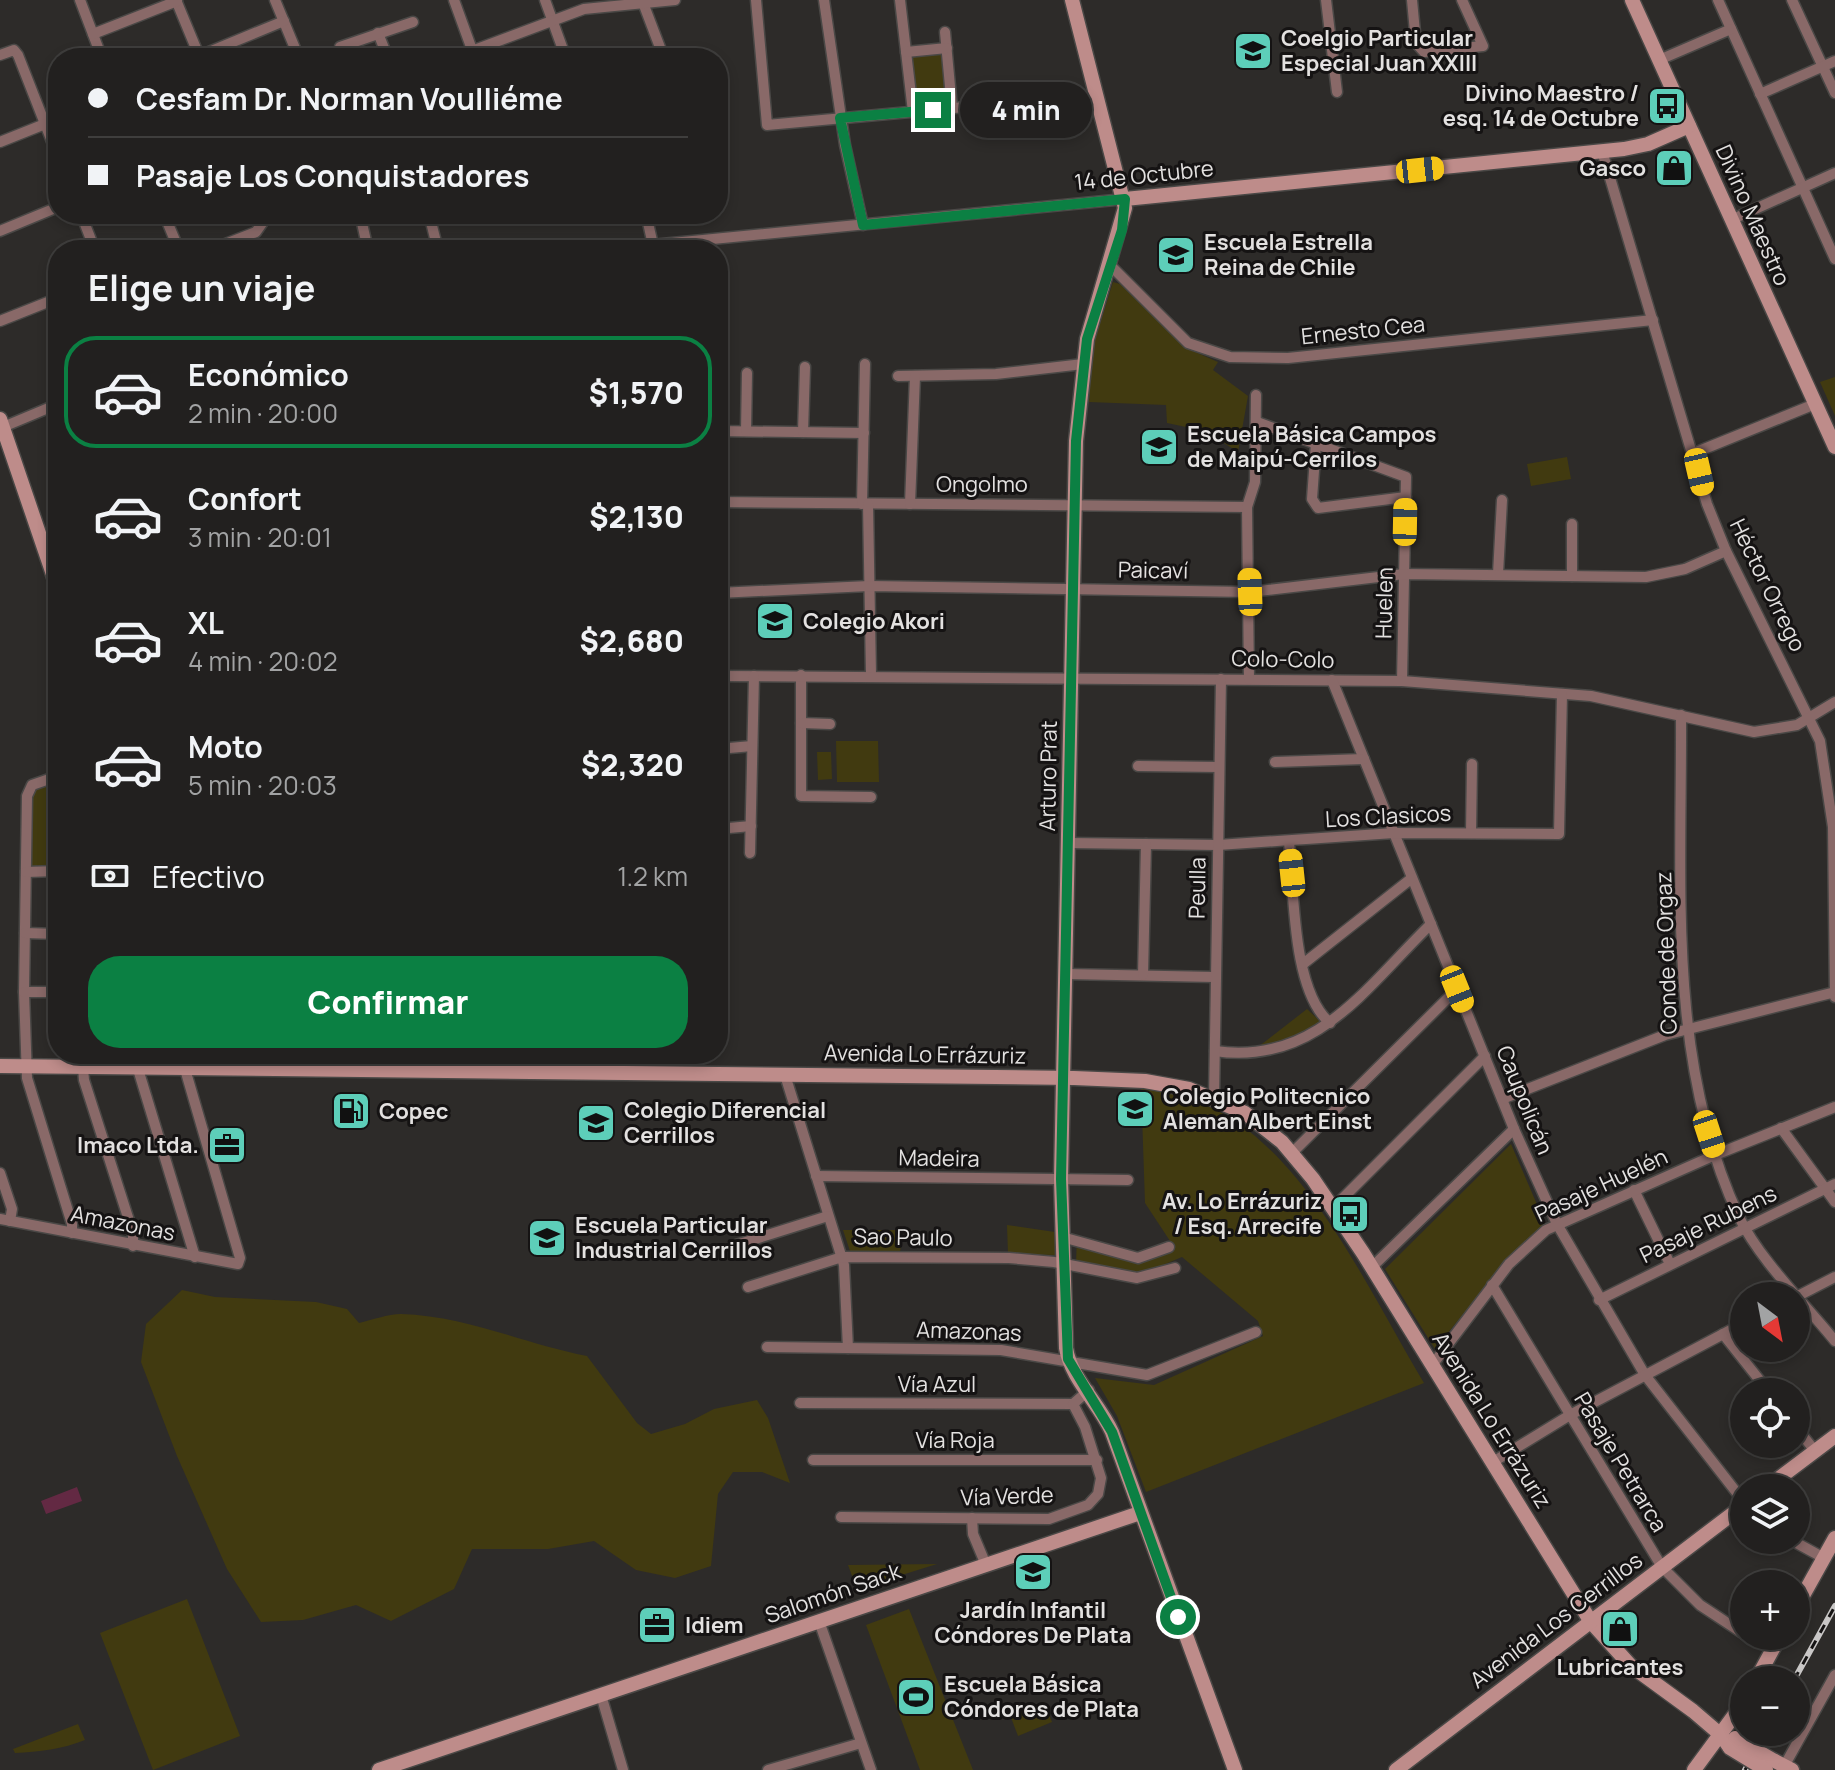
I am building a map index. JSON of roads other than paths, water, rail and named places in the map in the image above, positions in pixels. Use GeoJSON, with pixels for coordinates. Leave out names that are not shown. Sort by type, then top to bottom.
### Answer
{"type":"FeatureCollection","features":[{"type":"Feature","properties":{"kind":"street"},"geometry":{"type":"LineString","coordinates":[[80,0],[98,48]]}},
{"type":"Feature","properties":{"kind":"street"},"geometry":{"type":"LineString","coordinates":[[275,0],[295,48]]}},
{"type":"Feature","properties":{"kind":"street"},"geometry":{"type":"LineString","coordinates":[[454,0],[472,48]]}},
{"type":"Feature","properties":{"kind":"street"},"geometry":{"type":"LineString","coordinates":[[545,0],[562,48]]}},
{"type":"Feature","properties":{"kind":"street"},"geometry":{"type":"LineString","coordinates":[[488,48],[593,7],[675,0]]}},
{"type":"Feature","properties":{"kind":"street"},"geometry":{"type":"LineString","coordinates":[[756,0],[767,125],[987,105]]}},
{"type":"Feature","properties":{"kind":"street"},"geometry":{"type":"LineString","coordinates":[[824,0],[840,118],[863,225]]}},
{"type":"Feature","properties":{"kind":"street"},"geometry":{"type":"LineString","coordinates":[[900,0],[913,112]]}},
{"type":"Feature","properties":{"kind":"street"},"geometry":{"type":"LineString","coordinates":[[1072,0],[1125,199]]}},
{"type":"Feature","properties":{"kind":"street"},"geometry":{"type":"LineString","coordinates":[[1326,0],[1337,92]]}},
{"type":"Feature","properties":{"kind":"street"},"geometry":{"type":"LineString","coordinates":[[1412,0],[1416,43],[1424,52],[1483,46],[1462,0]]}},
{"type":"Feature","properties":{"kind":"street","name":"Divino Maestro"},"geometry":{"type":"LineString","coordinates":[[1632,0],[1835,447]]}},
{"type":"Feature","properties":{"kind":"street"},"geometry":{"type":"LineString","coordinates":[[1718,0],[1835,257]]}},
{"type":"Feature","properties":{"kind":"street"},"geometry":{"type":"LineString","coordinates":[[1792,0],[1835,93]]}},
{"type":"Feature","properties":{"kind":"street"},"geometry":{"type":"LineString","coordinates":[[93,34],[177,1],[195,48]]}},
{"type":"Feature","properties":{"kind":"street"},"geometry":{"type":"LineString","coordinates":[[642,1],[660,48]]}},
{"type":"Feature","properties":{"kind":"street"},"geometry":{"type":"LineString","coordinates":[[220,48],[284,21]]}},
{"type":"Feature","properties":{"kind":"street"},"geometry":{"type":"LineString","coordinates":[[340,47],[413,22]]}},
{"type":"Feature","properties":{"kind":"street"},"geometry":{"type":"LineString","coordinates":[[1659,60],[1731,29]]}},
{"type":"Feature","properties":{"kind":"street"},"geometry":{"type":"LineString","coordinates":[[945,32],[952,108]]}},
{"type":"Feature","properties":{"kind":"street"},"geometry":{"type":"LineString","coordinates":[[378,33],[384,48]]}},
{"type":"Feature","properties":{"kind":"street"},"geometry":{"type":"LineString","coordinates":[[906,52],[947,48]]}},
{"type":"Feature","properties":{"kind":"street"},"geometry":{"type":"LineString","coordinates":[[0,55],[14,50],[48,132]]}},
{"type":"Feature","properties":{"kind":"street"},"geometry":{"type":"LineString","coordinates":[[1760,94],[1835,61]]}},
{"type":"Feature","properties":{"kind":"street"},"geometry":{"type":"LineString","coordinates":[[0,142],[45,124]]}},
{"type":"Feature","properties":{"kind":"street","name":"14 de Octubre"},"geometry":{"type":"LineString","coordinates":[[706,240],[1602,151],[1642,146],[1689,126]]}},
{"type":"Feature","properties":{"kind":"street","name":"Héctor Orrego"},"geometry":{"type":"LineString","coordinates":[[1602,151],[1707,504],[1726,551],[1811,718],[1822,749],[1832,810],[1835,993]]}},
{"type":"Feature","properties":{"kind":"street"},"geometry":{"type":"LineString","coordinates":[[1731,220],[1835,173]]}},
{"type":"Feature","properties":{"kind":"street","name":"Arturo Prat"},"geometry":{"type":"LineString","coordinates":[[1068,1359],[1061,1179],[1074,504],[1083,364],[1091,326],[1124,220],[1125,199]]}},
{"type":"Feature","properties":{"kind":"street"},"geometry":{"type":"LineString","coordinates":[[0,231],[48,211]]}},
{"type":"Feature","properties":{"kind":"street"},"geometry":{"type":"LineString","coordinates":[[236,240],[256,232],[260,224]]}},
{"type":"Feature","properties":{"kind":"street","name":"Ernesto Cea"},"geometry":{"type":"LineString","coordinates":[[1110,265],[1188,343],[1230,357],[1288,358],[1653,320]]}},
{"type":"Feature","properties":{"kind":"street"},"geometry":{"type":"LineString","coordinates":[[0,321],[48,302]]}},
{"type":"Feature","properties":{"kind":"street"},"geometry":{"type":"LineString","coordinates":[[865,364],[865,504],[871,675]]}},
{"type":"Feature","properties":{"kind":"street"},"geometry":{"type":"LineString","coordinates":[[898,376],[996,374],[1083,364]]}},
{"type":"Feature","properties":{"kind":"street"},"geometry":{"type":"LineString","coordinates":[[803,432],[805,367]]}},
{"type":"Feature","properties":{"kind":"street"},"geometry":{"type":"LineString","coordinates":[[746,431],[747,373]]}},
{"type":"Feature","properties":{"kind":"street"},"geometry":{"type":"LineString","coordinates":[[910,504],[915,376]]}},
{"type":"Feature","properties":{"kind":"street"},"geometry":{"type":"LineString","coordinates":[[1249,679],[1247,507],[1254,487],[1256,395]]}},
{"type":"Feature","properties":{"kind":"street"},"geometry":{"type":"LineString","coordinates":[[1694,453],[1815,404]]}},
{"type":"Feature","properties":{"kind":"street"},"geometry":{"type":"LineString","coordinates":[[48,407],[1,423],[48,546]]}},
{"type":"Feature","properties":{"kind":"street"},"geometry":{"type":"LineString","coordinates":[[1257,422],[1316,443],[1312,499],[1318,508],[1406,497]]}},
{"type":"Feature","properties":{"kind":"street"},"geometry":{"type":"LineString","coordinates":[[728,431],[864,433]]}},
{"type":"Feature","properties":{"kind":"street","name":"Huelen"},"geometry":{"type":"LineString","coordinates":[[1316,443],[1406,477],[1402,681]]}},
{"type":"Feature","properties":{"kind":"street"},"geometry":{"type":"LineString","coordinates":[[1498,574],[1502,500]]}},
{"type":"Feature","properties":{"kind":"street","name":"Ongolmo"},"geometry":{"type":"LineString","coordinates":[[728,502],[1247,507]]}},
{"type":"Feature","properties":{"kind":"street"},"geometry":{"type":"LineString","coordinates":[[1572,524],[1572,576]]}},
{"type":"Feature","properties":{"kind":"street","name":"Paicaví"},"geometry":{"type":"LineString","coordinates":[[728,593],[869,586],[1250,592],[1404,574],[1660,575],[1685,569],[1726,551]]}},
{"type":"Feature","properties":{"kind":"street"},"geometry":{"type":"LineString","coordinates":[[801,675],[801,796],[871,797]]}},
{"type":"Feature","properties":{"kind":"street","name":"Colo-Colo"},"geometry":{"type":"LineString","coordinates":[[728,676],[1402,681],[1606,699],[1754,732],[1789,728],[1835,702]]}},
{"type":"Feature","properties":{"kind":"street"},"geometry":{"type":"LineString","coordinates":[[750,853],[754,676]]}},
{"type":"Feature","properties":{"kind":"street","name":"Peulla"},"geometry":{"type":"LineString","coordinates":[[1214,1098],[1221,679]]}},
{"type":"Feature","properties":{"kind":"street","name":"Caupolicán"},"geometry":{"type":"LineString","coordinates":[[1332,680],[1514,1129],[1557,1224],[1645,1375],[1730,1485]]}},
{"type":"Feature","properties":{"kind":"street","name":"Los Clasicos"},"geometry":{"type":"LineString","coordinates":[[1069,843],[1218,845],[1394,833],[1559,834],[1562,694]]}},
{"type":"Feature","properties":{"kind":"street","name":"Conde de Orgaz"},"geometry":{"type":"LineString","coordinates":[[1681,715],[1683,980],[1687,1029],[1715,1155],[1744,1226],[1786,1282]]}},
{"type":"Feature","properties":{"kind":"street"},"geometry":{"type":"LineString","coordinates":[[801,723],[830,724]]}},
{"type":"Feature","properties":{"kind":"street"},"geometry":{"type":"LineString","coordinates":[[728,748],[752,746]]}},
{"type":"Feature","properties":{"kind":"street"},"geometry":{"type":"LineString","coordinates":[[1275,762],[1364,759]]}},
{"type":"Feature","properties":{"kind":"street"},"geometry":{"type":"LineString","coordinates":[[1471,833],[1472,764]]}},
{"type":"Feature","properties":{"kind":"street"},"geometry":{"type":"LineString","coordinates":[[1138,766],[1219,767]]}},
{"type":"Feature","properties":{"kind":"street"},"geometry":{"type":"LineString","coordinates":[[48,779],[32,785],[27,796],[26,1066],[72,1233]]}},
{"type":"Feature","properties":{"kind":"street"},"geometry":{"type":"LineString","coordinates":[[728,828],[751,826]]}},
{"type":"Feature","properties":{"kind":"street"},"geometry":{"type":"LineString","coordinates":[[1289,842],[1303,964],[1312,1002],[1330,1023]]}},
{"type":"Feature","properties":{"kind":"street"},"geometry":{"type":"LineString","coordinates":[[1143,975],[1146,844]]}},
{"type":"Feature","properties":{"kind":"street"},"geometry":{"type":"LineString","coordinates":[[26,872],[48,871]]}},
{"type":"Feature","properties":{"kind":"street"},"geometry":{"type":"LineString","coordinates":[[1303,964],[1412,878]]}},
{"type":"Feature","properties":{"kind":"street"},"geometry":{"type":"LineString","coordinates":[[1215,1051],[1255,1055],[1319,1033],[1431,924]]}},
{"type":"Feature","properties":{"kind":"street"},"geometry":{"type":"LineString","coordinates":[[25,933],[48,934]]}},
{"type":"Feature","properties":{"kind":"street"},"geometry":{"type":"LineString","coordinates":[[1066,974],[1215,977]]}},
{"type":"Feature","properties":{"kind":"street"},"geometry":{"type":"LineString","coordinates":[[1292,1153],[1457,989]]}},
{"type":"Feature","properties":{"kind":"street"},"geometry":{"type":"LineString","coordinates":[[24,992],[48,992]]}},
{"type":"Feature","properties":{"kind":"street"},"geometry":{"type":"LineString","coordinates":[[1502,1099],[1687,1029],[1835,993]]}},
{"type":"Feature","properties":{"kind":"street"},"geometry":{"type":"LineString","coordinates":[[1333,1208],[1485,1056]]}},
{"type":"Feature","properties":{"kind":"street"},"geometry":{"type":"LineString","coordinates":[[220,1064],[221,1069]]}},
{"type":"Feature","properties":{"kind":"street"},"geometry":{"type":"LineString","coordinates":[[434,1064],[434,1071]]}},
{"type":"Feature","properties":{"kind":"street"},"geometry":{"type":"LineString","coordinates":[[574,1064],[575,1072]]}},
{"type":"Feature","properties":{"kind":"street","name":"Avenida Lo Errázuriz"},"geometry":{"type":"LineString","coordinates":[[0,1066],[1065,1078],[1162,1083],[1214,1098],[1258,1122],[1292,1153],[1333,1208],[1591,1622],[1641,1674],[1729,1740],[1780,1767]]}},
{"type":"Feature","properties":{"kind":"street"},"geometry":{"type":"LineString","coordinates":[[83,1068],[84,1080],[134,1236],[133,1246]]}},
{"type":"Feature","properties":{"kind":"street"},"geometry":{"type":"LineString","coordinates":[[138,1069],[195,1257]]}},
{"type":"Feature","properties":{"kind":"street","name":"Amazonas"},"geometry":{"type":"LineString","coordinates":[[5,1220],[133,1246],[239,1263],[185,1069]]}},
{"type":"Feature","properties":{"kind":"street"},"geometry":{"type":"LineString","coordinates":[[785,1075],[842,1257],[848,1348]]}},
{"type":"Feature","properties":{"kind":"street","name":"Pasaje Huelén"},"geometry":{"type":"LineString","coordinates":[[1433,1364],[1526,1245],[1557,1224],[1835,1107]]}},
{"type":"Feature","properties":{"kind":"street"},"geometry":{"type":"LineString","coordinates":[[1781,1128],[1830,1187],[1835,1202]]}},
{"type":"Feature","properties":{"kind":"street"},"geometry":{"type":"LineString","coordinates":[[1371,1268],[1514,1129]]}},
{"type":"Feature","properties":{"kind":"street"},"geometry":{"type":"LineString","coordinates":[[0,1173],[12,1209],[5,1220]]}},
{"type":"Feature","properties":{"kind":"street","name":"Madeira"},"geometry":{"type":"LineString","coordinates":[[816,1176],[1128,1180]]}},
{"type":"Feature","properties":{"kind":"street","name":"Pasaje Rubens"},"geometry":{"type":"LineString","coordinates":[[1599,1300],[1744,1226],[1830,1187]]}},
{"type":"Feature","properties":{"kind":"street"},"geometry":{"type":"LineString","coordinates":[[1634,1190],[1670,1264]]}},
{"type":"Feature","properties":{"kind":"street"},"geometry":{"type":"LineString","coordinates":[[733,1246],[828,1216]]}},
{"type":"Feature","properties":{"kind":"street"},"geometry":{"type":"LineString","coordinates":[[1062,1237],[1138,1258],[1169,1247]]}},
{"type":"Feature","properties":{"kind":"street","name":"Sao Paulo"},"geometry":{"type":"LineString","coordinates":[[748,1287],[842,1257],[1009,1258],[1063,1264],[1137,1278],[1175,1268]]}},
{"type":"Feature","properties":{"kind":"street"},"geometry":{"type":"LineString","coordinates":[[1810,1290],[1835,1277]]}},
{"type":"Feature","properties":{"kind":"street","name":"Pasaje Petrarca"},"geometry":{"type":"LineString","coordinates":[[1492,1285],[1662,1567],[1700,1605],[1730,1625]]}},
{"type":"Feature","properties":{"kind":"street","name":"Conde de Orgaz"},"geometry":{"type":"LineString","coordinates":[[1810,1311],[1835,1341]]}},
{"type":"Feature","properties":{"kind":"street"},"geometry":{"type":"LineString","coordinates":[[1493,1462],[1570,1415],[1730,1330]]}},
{"type":"Feature","properties":{"kind":"street","name":"Amazonas"},"geometry":{"type":"LineString","coordinates":[[767,1347],[1001,1350],[1151,1374],[1256,1332]]}},
{"type":"Feature","properties":{"kind":"street"},"geometry":{"type":"LineString","coordinates":[[1723,1334],[1758,1378]]}},
{"type":"Feature","properties":{"kind":"street"},"geometry":{"type":"LineString","coordinates":[[1068,1359],[1112,1432],[1235,1770]]}},
{"type":"Feature","properties":{"kind":"street"},"geometry":{"type":"LineString","coordinates":[[1073,1404],[1089,1390]]}},
{"type":"Feature","properties":{"kind":"street","name":"Vía Azul"},"geometry":{"type":"LineString","coordinates":[[800,1403],[1073,1404]]}},
{"type":"Feature","properties":{"kind":"street","name":"Vía Verde"},"geometry":{"type":"LineString","coordinates":[[841,1517],[1049,1519],[1088,1505],[1101,1485],[1097,1460],[1073,1404]]}},
{"type":"Feature","properties":{"kind":"street"},"geometry":{"type":"LineString","coordinates":[[1785,1474],[1835,1436]]}},
{"type":"Feature","properties":{"kind":"street"},"geometry":{"type":"LineString","coordinates":[[1810,1445],[1815,1451]]}},
{"type":"Feature","properties":{"kind":"street","name":"Vía Roja"},"geometry":{"type":"LineString","coordinates":[[813,1460],[1097,1460]]}},
{"type":"Feature","properties":{"kind":"street","name":"Salomón Sack"},"geometry":{"type":"LineString","coordinates":[[379,1770],[1140,1513]]}},
{"type":"Feature","properties":{"kind":"street","name":"Avenida Los Cerrillos"},"geometry":{"type":"LineString","coordinates":[[1396,1770],[1730,1514]]}},
{"type":"Feature","properties":{"kind":"street"},"geometry":{"type":"LineString","coordinates":[[972,1518],[973,1534],[986,1565]]}},
{"type":"Feature","properties":{"kind":"street"},"geometry":{"type":"LineString","coordinates":[[1810,1583],[1835,1538]]}},
{"type":"Feature","properties":{"kind":"street"},"geometry":{"type":"LineString","coordinates":[[1810,1550],[1824,1558]]}},
{"type":"Feature","properties":{"kind":"street"},"geometry":{"type":"LineString","coordinates":[[819,1621],[871,1770]]}},
{"type":"Feature","properties":{"kind":"street"},"geometry":{"type":"LineString","coordinates":[[1780,1767],[1835,1675]]}},
{"type":"Feature","properties":{"kind":"street"},"geometry":{"type":"LineString","coordinates":[[601,1695],[623,1770]]}},
{"type":"Feature","properties":{"kind":"street"},"geometry":{"type":"LineString","coordinates":[[1694,1770],[1729,1740]]}},
{"type":"Feature","properties":{"kind":"street"},"geometry":{"type":"LineString","coordinates":[[768,1770],[861,1743]]}},
{"type":"Feature","properties":{"kind":"railway"},"geometry":{"type":"LineString","coordinates":[[1802,1666],[1835,1606]]}},
{"type":"Feature","properties":{"kind":"railway"},"geometry":{"type":"LineString","coordinates":[[1745,1770],[1758,1746]]}},
{"type":"Feature","properties":{"kind":"place","name":"Coelgio Particular Especial Juan XXIII"},"geometry":{"type":"Point","coordinates":[1253,51]}},
{"type":"Feature","properties":{"kind":"place","name":"Divino Maestro / esq. 14 de Octubre"},"geometry":{"type":"Point","coordinates":[1667,106]}},
{"type":"Feature","properties":{"kind":"place","name":"Gasco"},"geometry":{"type":"Point","coordinates":[1674,168]}},
{"type":"Feature","properties":{"kind":"place","name":"Escuela Estrella Reina de Chile"},"geometry":{"type":"Point","coordinates":[1176,255]}},
{"type":"Feature","properties":{"kind":"place","name":"Escuela Básica Campos de Maipú-Cerrilos"},"geometry":{"type":"Point","coordinates":[1159,447]}},
{"type":"Feature","properties":{"kind":"place","name":"Colegio Akori"},"geometry":{"type":"Point","coordinates":[775,621]}},
{"type":"Feature","properties":{"kind":"place","name":"Colegio Politecnico Aleman Albert Einst"},"geometry":{"type":"Point","coordinates":[1135,1109]}},
{"type":"Feature","properties":{"kind":"place","name":"Copec"},"geometry":{"type":"Point","coordinates":[351,1111]}},
{"type":"Feature","properties":{"kind":"place","name":"Colegio Diferencial Cerrillos"},"geometry":{"type":"Point","coordinates":[596,1123]}},
{"type":"Feature","properties":{"kind":"place","name":"Imaco Ltda."},"geometry":{"type":"Point","coordinates":[227,1145]}},
{"type":"Feature","properties":{"kind":"place","name":"Av. Lo Errázuriz / Esq. Arrecife"},"geometry":{"type":"Point","coordinates":[1350,1214]}},
{"type":"Feature","properties":{"kind":"place","name":"Escuela Particular Industrial Cerrillos"},"geometry":{"type":"Point","coordinates":[547,1238]}},
{"type":"Feature","properties":{"kind":"place","name":"Jardín Infantil Cóndores De Plata"},"geometry":{"type":"Point","coordinates":[1033,1572]}},
{"type":"Feature","properties":{"kind":"place","name":"Idiem"},"geometry":{"type":"Point","coordinates":[657,1625]}},
{"type":"Feature","properties":{"kind":"place","name":"Lubricantes"},"geometry":{"type":"Point","coordinates":[1620,1629]}},
{"type":"Feature","properties":{"kind":"place","name":"Escuela Básica Cóndores de Plata"},"geometry":{"type":"Point","coordinates":[916,1697]}}]}
